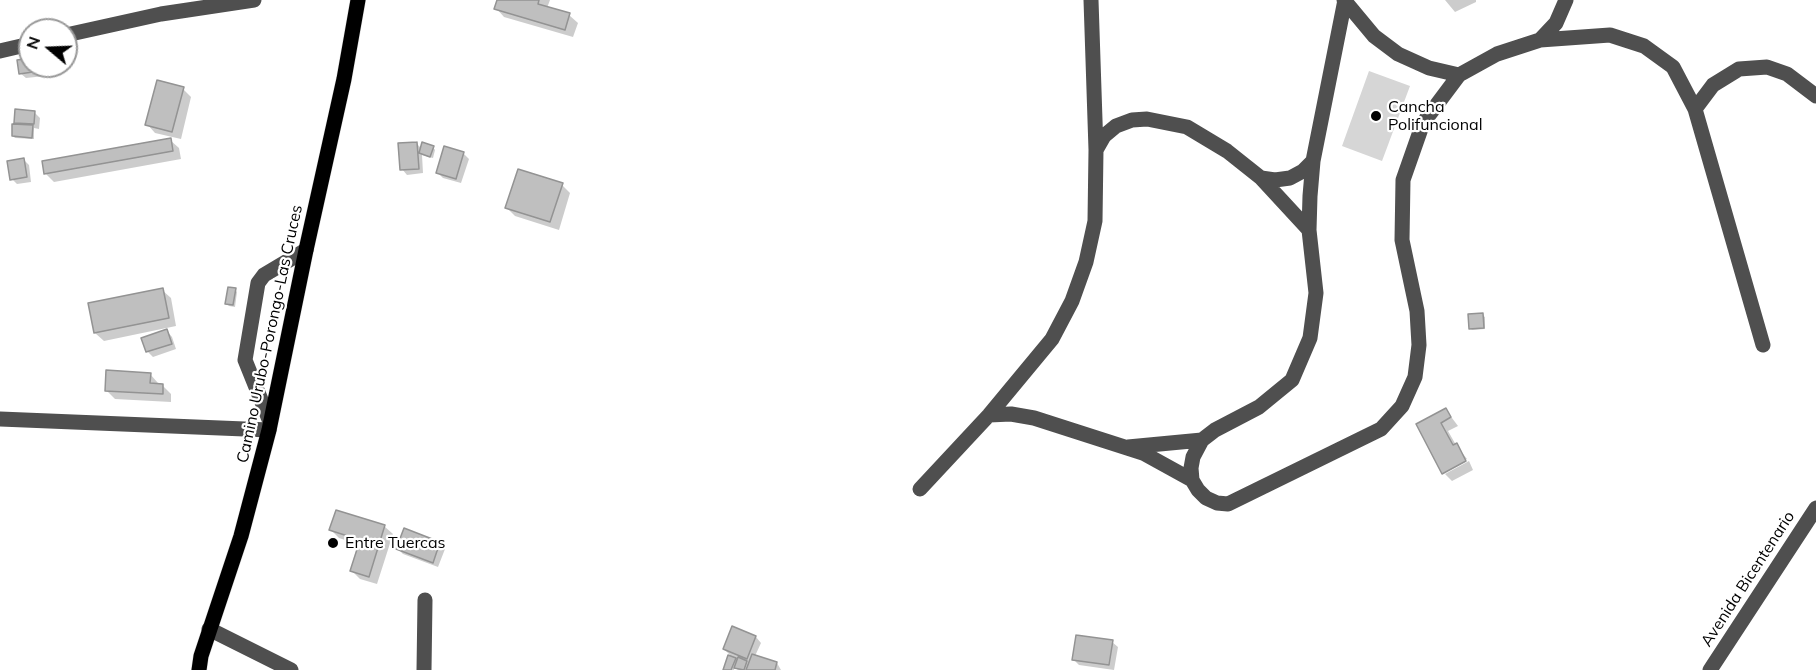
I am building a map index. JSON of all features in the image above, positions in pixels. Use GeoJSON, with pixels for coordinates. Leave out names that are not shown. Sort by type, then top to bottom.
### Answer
{"type":"FeatureCollection","features":[{"type":"Feature","properties":{"kind":"main road","name":"Camino Urubo-Porongo-Las Cruces"},"geometry":{"type":"LineString","coordinates":[[199,670],[201,656],[241,536],[269,426],[344,79],[358,0]]}},
{"type":"Feature","properties":{"kind":"street"},"geometry":{"type":"LineString","coordinates":[[78,32],[161,14],[254,0]]}},
{"type":"Feature","properties":{"kind":"street"},"geometry":{"type":"LineString","coordinates":[[920,489],[989,415],[1052,339],[1072,301],[1086,262],[1095,221],[1096,150],[1091,0]]}},
{"type":"Feature","properties":{"kind":"street"},"geometry":{"type":"LineString","coordinates":[[1345,0],[1374,36],[1398,54],[1429,68],[1459,75]]}},
{"type":"Feature","properties":{"kind":"street"},"geometry":{"type":"LineString","coordinates":[[1345,0],[1313,161],[1309,230],[1316,293],[1310,338],[1292,380],[1259,407],[1215,430],[1202,440],[1193,457],[1191,468],[1192,480],[1206,498],[1217,503],[1228,504],[1381,429],[1402,406],[1415,377],[1419,345],[1417,312],[1402,240],[1403,180],[1423,123],[1459,75],[1497,54],[1540,40],[1610,35],[1644,46],[1674,68],[1695,110],[1763,345]]}},
{"type":"Feature","properties":{"kind":"street"},"geometry":{"type":"LineString","coordinates":[[1540,40],[1556,23],[1566,0]]}},
{"type":"Feature","properties":{"kind":"street"},"geometry":{"type":"LineString","coordinates":[[0,51],[18,47]]}},
{"type":"Feature","properties":{"kind":"street"},"geometry":{"type":"LineString","coordinates":[[1695,110],[1713,85],[1739,69],[1767,67],[1787,75],[1815,94]]}},
{"type":"Feature","properties":{"kind":"street"},"geometry":{"type":"LineString","coordinates":[[1096,150],[1104,136],[1116,126],[1132,120],[1148,118],[1187,127],[1227,151],[1261,178],[1309,230]]}},
{"type":"Feature","properties":{"kind":"street"},"geometry":{"type":"LineString","coordinates":[[1261,178],[1275,180],[1290,178],[1303,171],[1313,161]]}},
{"type":"Feature","properties":{"kind":"street"},"geometry":{"type":"LineString","coordinates":[[0,419],[269,426],[245,360],[258,283],[264,276],[306,250]]}},
{"type":"Feature","properties":{"kind":"street"},"geometry":{"type":"LineString","coordinates":[[989,415],[1011,414],[1034,418],[1125,447],[1143,453],[1192,480]]}},
{"type":"Feature","properties":{"kind":"street"},"geometry":{"type":"LineString","coordinates":[[1125,447],[1202,440]]}},
{"type":"Feature","properties":{"kind":"street","name":"Avenida Bicentenario"},"geometry":{"type":"LineString","coordinates":[[1710,670],[1816,508]]}},
{"type":"Feature","properties":{"kind":"street"},"geometry":{"type":"LineString","coordinates":[[424,670],[425,600]]}},
{"type":"Feature","properties":{"kind":"street"},"geometry":{"type":"LineString","coordinates":[[210,629],[291,670]]}},
{"type":"Feature","properties":{"kind":"shaded area","name":"Cancha Polifuncional"},"geometry":{"type":"Polygon","coordinates":[[[1369,71],[1410,86],[1382,161],[1342,146],[1369,71]]]}},
{"type":"Feature","properties":{"kind":"building"},"geometry":{"type":"Polygon","coordinates":[[[497,0],[539,0],[538,4],[570,13],[565,30],[494,9],[497,0]]]}},
{"type":"Feature","properties":{"kind":"building"},"geometry":{"type":"Polygon","coordinates":[[[157,80],[184,87],[172,132],[145,125],[157,80]]]}},
{"type":"Feature","properties":{"kind":"building"},"geometry":{"type":"Polygon","coordinates":[[[15,109],[35,111],[34,124],[14,123],[15,109]]]}},
{"type":"Feature","properties":{"kind":"building"},"geometry":{"type":"Polygon","coordinates":[[[12,124],[33,125],[32,138],[12,136],[12,124]]]}},
{"type":"Feature","properties":{"kind":"building"},"geometry":{"type":"Polygon","coordinates":[[[171,138],[173,151],[44,174],[42,161],[171,138]]]}},
{"type":"Feature","properties":{"kind":"building"},"geometry":{"type":"Polygon","coordinates":[[[417,142],[419,169],[400,170],[398,143],[417,142]]]}},
{"type":"Feature","properties":{"kind":"building"},"geometry":{"type":"Polygon","coordinates":[[[422,142],[434,146],[430,157],[419,153],[422,142]]]}},
{"type":"Feature","properties":{"kind":"building"},"geometry":{"type":"Polygon","coordinates":[[[444,146],[464,152],[456,179],[436,173],[444,146]]]}},
{"type":"Feature","properties":{"kind":"building"},"geometry":{"type":"Polygon","coordinates":[[[24,158],[27,177],[10,180],[7,161],[24,158]]]}},
{"type":"Feature","properties":{"kind":"building"},"geometry":{"type":"Polygon","coordinates":[[[518,169],[563,183],[550,222],[505,208],[518,169]]]}},
{"type":"Feature","properties":{"kind":"building"},"geometry":{"type":"Polygon","coordinates":[[[228,287],[236,288],[233,305],[225,304],[228,287]]]}},
{"type":"Feature","properties":{"kind":"building"},"geometry":{"type":"Polygon","coordinates":[[[163,288],[169,318],[94,333],[88,303],[163,288]]]}},
{"type":"Feature","properties":{"kind":"building"},"geometry":{"type":"Polygon","coordinates":[[[1483,313],[1484,328],[1469,329],[1468,314],[1483,313]]]}},
{"type":"Feature","properties":{"kind":"building"},"geometry":{"type":"Polygon","coordinates":[[[167,329],[172,344],[146,352],[141,338],[167,329]]]}},
{"type":"Feature","properties":{"kind":"building"},"geometry":{"type":"Polygon","coordinates":[[[106,370],[151,373],[150,383],[163,384],[163,394],[105,391],[106,370]]]}},
{"type":"Feature","properties":{"kind":"building"},"geometry":{"type":"Polygon","coordinates":[[[1446,408],[1451,417],[1441,423],[1453,445],[1457,443],[1466,461],[1442,474],[1416,424],[1446,408]]]}},
{"type":"Feature","properties":{"kind":"building"},"geometry":{"type":"Polygon","coordinates":[[[336,510],[385,525],[369,577],[350,571],[360,540],[329,530],[336,510]]]}},
{"type":"Feature","properties":{"kind":"building"},"geometry":{"type":"Polygon","coordinates":[[[404,528],[440,542],[433,563],[396,549],[404,528]]]}},
{"type":"Feature","properties":{"kind":"building"},"geometry":{"type":"Polygon","coordinates":[[[732,626],[756,636],[747,659],[723,649],[732,626]]]}},
{"type":"Feature","properties":{"kind":"building"},"geometry":{"type":"Polygon","coordinates":[[[1076,635],[1113,640],[1109,665],[1072,660],[1076,635]]]}},
{"type":"Feature","properties":{"kind":"building"},"geometry":{"type":"Polygon","coordinates":[[[752,654],[777,662],[775,670],[746,670],[752,654]]]}},
{"type":"Feature","properties":{"kind":"building"},"geometry":{"type":"Polygon","coordinates":[[[728,655],[736,658],[731,670],[723,670],[728,655]]]}},
{"type":"Feature","properties":{"kind":"building"},"geometry":{"type":"Polygon","coordinates":[[[738,657],[747,661],[744,670],[734,668],[738,657]]]}},
{"type":"Feature","properties":{"kind":"place","name":"Cancha Polifuncional"},"geometry":{"type":"Point","coordinates":[1376,116]}},
{"type":"Feature","properties":{"kind":"place","name":"Entre Tuercas"},"geometry":{"type":"Point","coordinates":[333,543]}}]}
